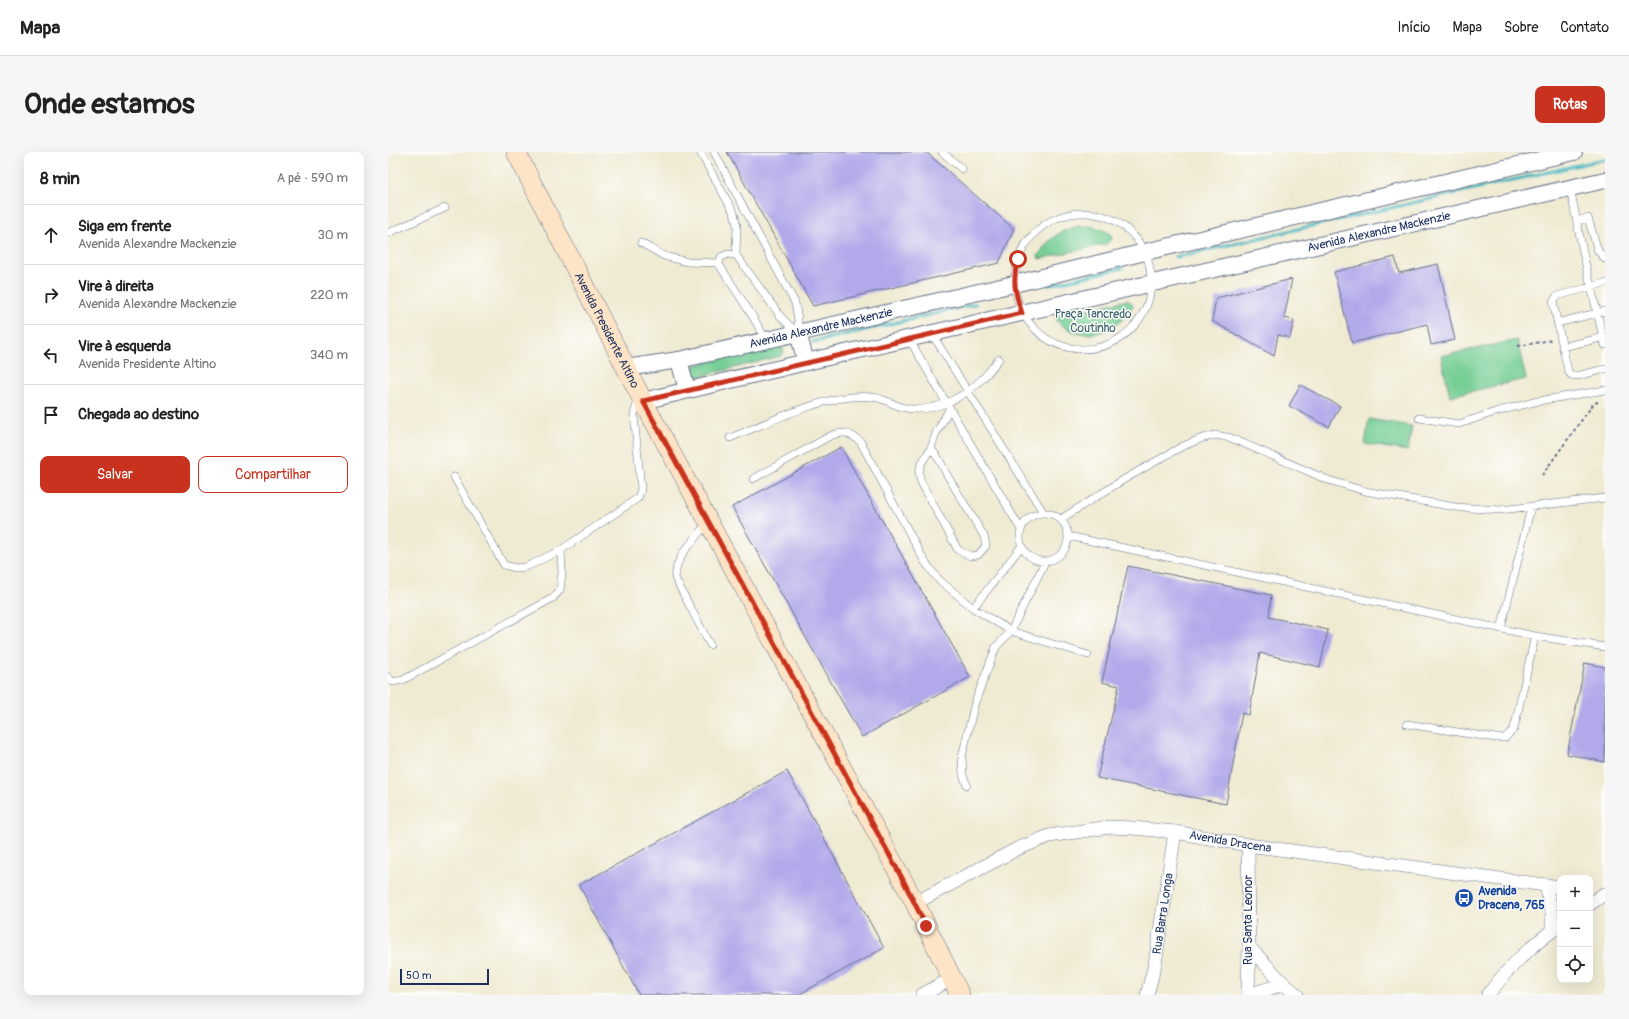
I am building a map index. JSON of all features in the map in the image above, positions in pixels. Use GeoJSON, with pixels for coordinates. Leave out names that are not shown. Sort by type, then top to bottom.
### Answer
{"type":"FeatureCollection","features":[{"type":"Feature","properties":{"kind":"main road","name":"Avenida Presidente Altino"},"geometry":{"type":"LineString","coordinates":[[516,152],[643,401],[915,903],[955,987]]}},
{"type":"Feature","properties":{"kind":"street","name":"Avenida Alexandre Mackenzie"},"geometry":{"type":"LineString","coordinates":[[626,368],[679,360],[1014,284],[1574,152]]}},
{"type":"Feature","properties":{"kind":"street","name":"Avenida Alexandre Mackenzie"},"geometry":{"type":"LineString","coordinates":[[643,401],[806,362],[1605,180]]}},
{"type":"Feature","properties":{"kind":"street"},"geometry":{"type":"LineString","coordinates":[[798,333],[806,362]]}},
{"type":"Feature","properties":{"kind":"street"},"geometry":{"type":"LineString","coordinates":[[679,360],[687,390]]}},
{"type":"Feature","properties":{"kind":"street","name":"Avenida Dracena"},"geometry":{"type":"LineString","coordinates":[[915,903],[1017,849],[1049,836],[1109,827],[1175,832],[1248,845],[1557,887]]}},
{"type":"Feature","properties":{"kind":"street","name":"Rua Barra Longa"},"geometry":{"type":"LineString","coordinates":[[1147,995],[1155,964],[1175,832]]}},
{"type":"Feature","properties":{"kind":"street","name":"Rua Santa Leonor"},"geometry":{"type":"LineString","coordinates":[[1248,845],[1248,995]]}},
{"type":"Feature","properties":{"kind":"street"},"geometry":{"type":"LineString","coordinates":[[1488,995],[1517,960],[1556,928],[1546,886]]}},
{"type":"Feature","properties":{"kind":"street"},"geometry":{"type":"LineString","coordinates":[[1593,892],[1605,894]]}},
{"type":"Feature","properties":{"kind":"street"},"geometry":{"type":"LineString","coordinates":[[1593,902],[1605,894]]}},
{"type":"Feature","properties":{"kind":"street"},"geometry":{"type":"LineString","coordinates":[[1249,947],[1284,984],[1297,995]]}},
{"type":"Feature","properties":{"kind":"street"},"geometry":{"type":"LineString","coordinates":[[1248,995],[1284,984]]}},
{"type":"Feature","properties":{"kind":"street"},"geometry":{"type":"LineString","coordinates":[[922,995],[955,987]]}},
{"type":"Feature","properties":{"kind":"lane"},"geometry":{"type":"LineString","coordinates":[[700,152],[734,213],[737,225],[736,255],[781,317],[798,333]]}},
{"type":"Feature","properties":{"kind":"lane"},"geometry":{"type":"LineString","coordinates":[[714,152],[796,303],[798,333]]}},
{"type":"Feature","properties":{"kind":"lane"},"geometry":{"type":"LineString","coordinates":[[942,152],[962,169]]}},
{"type":"Feature","properties":{"kind":"lane"},"geometry":{"type":"LineString","coordinates":[[1570,188],[1605,345]]}},
{"type":"Feature","properties":{"kind":"lane"},"geometry":{"type":"LineString","coordinates":[[388,233],[445,208]]}},
{"type":"Feature","properties":{"kind":"lane"},"geometry":{"type":"LineString","coordinates":[[1088,213],[1109,217],[1130,231],[1145,252],[1150,267],[1152,283],[1150,297],[1145,311],[1134,326],[1120,338],[1103,346],[1079,349],[1056,344],[1040,335],[1030,325],[1022,313],[1016,299],[1014,284],[1018,259],[1028,240],[1043,225],[1066,214],[1088,213]]}},
{"type":"Feature","properties":{"kind":"lane"},"geometry":{"type":"LineString","coordinates":[[1577,221],[1588,218],[1598,251],[1605,259]]}},
{"type":"Feature","properties":{"kind":"lane"},"geometry":{"type":"LineString","coordinates":[[641,243],[664,256],[688,262],[719,263]]}},
{"type":"Feature","properties":{"kind":"lane"},"geometry":{"type":"LineString","coordinates":[[719,263],[722,257],[728,254],[736,255]]}},
{"type":"Feature","properties":{"kind":"lane"},"geometry":{"type":"LineString","coordinates":[[719,263],[766,340]]}},
{"type":"Feature","properties":{"kind":"lane"},"geometry":{"type":"LineString","coordinates":[[1605,283],[1558,296],[1553,302],[1562,347],[1568,371],[1571,375],[1576,376],[1605,369]]}},
{"type":"Feature","properties":{"kind":"lane"},"geometry":{"type":"LineString","coordinates":[[1557,323],[1605,311]]}},
{"type":"Feature","properties":{"kind":"lane"},"geometry":{"type":"LineString","coordinates":[[932,334],[1043,512]]}},
{"type":"Feature","properties":{"kind":"lane"},"geometry":{"type":"LineString","coordinates":[[1562,347],[1604,337]]}},
{"type":"Feature","properties":{"kind":"lane"},"geometry":{"type":"LineString","coordinates":[[909,339],[1020,528]]}},
{"type":"Feature","properties":{"kind":"lane"},"geometry":{"type":"LineString","coordinates":[[931,448],[940,460],[946,475],[984,536],[986,546],[978,555],[970,556],[958,550],[921,482],[919,473],[921,464],[931,448],[948,406],[981,380],[999,359]]}},
{"type":"Feature","properties":{"kind":"lane"},"geometry":{"type":"LineString","coordinates":[[1419,418],[1459,424],[1496,412],[1538,402],[1605,390]]}},
{"type":"Feature","properties":{"kind":"lane"},"geometry":{"type":"LineString","coordinates":[[730,438],[796,412],[850,397],[866,396],[882,399],[901,407],[916,409],[948,406]]}},
{"type":"Feature","properties":{"kind":"lane"},"geometry":{"type":"LineString","coordinates":[[454,477],[504,565],[516,568],[526,567],[561,550],[633,503],[638,498],[640,489],[634,414],[637,404],[643,401]]}},
{"type":"Feature","properties":{"kind":"lane"},"geometry":{"type":"LineString","coordinates":[[753,479],[830,436],[848,432],[860,441],[925,562],[938,579],[972,608],[1011,631],[1088,655]]}},
{"type":"Feature","properties":{"kind":"lane"},"geometry":{"type":"LineString","coordinates":[[1061,519],[1122,480],[1181,447],[1200,439],[1216,435],[1231,438],[1328,480],[1365,490],[1455,507],[1500,510],[1605,498]]}},
{"type":"Feature","properties":{"kind":"lane"},"geometry":{"type":"LineString","coordinates":[[1501,629],[1531,507]]}},
{"type":"Feature","properties":{"kind":"lane"},"geometry":{"type":"LineString","coordinates":[[1043,512],[1052,514],[1061,519],[1066,527],[1068,536],[1067,546],[1062,554],[1054,559],[1044,562],[1035,560],[1027,555],[1021,547],[1019,538],[1020,528],[1025,520],[1033,514],[1043,512]]}},
{"type":"Feature","properties":{"kind":"lane"},"geometry":{"type":"LineString","coordinates":[[708,521],[683,553],[677,565],[675,578],[710,644]]}},
{"type":"Feature","properties":{"kind":"lane"},"geometry":{"type":"LineString","coordinates":[[1068,536],[1501,629],[1605,647]]}},
{"type":"Feature","properties":{"kind":"lane"},"geometry":{"type":"LineString","coordinates":[[972,608],[1021,547]]}},
{"type":"Feature","properties":{"kind":"lane"},"geometry":{"type":"LineString","coordinates":[[388,678],[393,682],[403,680],[553,598],[560,590],[562,573],[561,550]]}},
{"type":"Feature","properties":{"kind":"lane"},"geometry":{"type":"LineString","coordinates":[[967,785],[963,775],[962,757],[975,702],[996,647],[1011,631],[1044,562]]}},
{"type":"Feature","properties":{"kind":"lane"},"geometry":{"type":"LineString","coordinates":[[1406,724],[1496,738],[1506,738],[1514,729],[1536,636]]}},
{"type":"Feature","properties":{"kind":"path"},"geometry":{"type":"LineString","coordinates":[[1518,346],[1557,339]]}},
{"type":"Feature","properties":{"kind":"path"},"geometry":{"type":"LineString","coordinates":[[1542,475],[1594,403],[1600,401]]}},
{"type":"Feature","properties":{"kind":"green space"},"geometry":{"type":"Polygon","coordinates":[[[1079,226],[1092,227],[1108,232],[1112,239],[1106,244],[1039,259],[1038,256],[1052,238],[1061,232],[1079,226]]]}},
{"type":"Feature","properties":{"kind":"green space","name":"Praça Tancredo Coutinho"},"geometry":{"type":"Polygon","coordinates":[[[1127,300],[1133,305],[1127,315],[1119,323],[1109,329],[1099,332],[1088,334],[1077,333],[1057,321],[1055,316],[1127,300]]]}},
{"type":"Feature","properties":{"kind":"green space"},"geometry":{"type":"Polygon","coordinates":[[[1517,340],[1526,379],[1450,396],[1441,356],[1517,340]]]}},
{"type":"Feature","properties":{"kind":"green space"},"geometry":{"type":"Polygon","coordinates":[[[777,346],[783,348],[784,352],[781,356],[698,377],[692,377],[685,372],[688,367],[777,346]]]}},
{"type":"Feature","properties":{"kind":"green space"},"geometry":{"type":"Polygon","coordinates":[[[1369,419],[1412,426],[1408,451],[1365,444],[1369,419]]]}},
{"type":"Feature","properties":{"kind":"building"},"geometry":{"type":"Polygon","coordinates":[[[727,152],[926,152],[1014,229],[999,263],[813,306],[727,152]]]}},
{"type":"Feature","properties":{"kind":"building"},"geometry":{"type":"Polygon","coordinates":[[[1395,257],[1399,273],[1438,264],[1455,340],[1431,345],[1427,324],[1352,343],[1334,272],[1395,257]]]}},
{"type":"Feature","properties":{"kind":"building"},"geometry":{"type":"Polygon","coordinates":[[[1292,279],[1284,318],[1294,320],[1290,338],[1278,335],[1274,356],[1212,321],[1216,298],[1292,279]]]}},
{"type":"Feature","properties":{"kind":"building"},"geometry":{"type":"Polygon","coordinates":[[[1300,385],[1340,406],[1329,427],[1289,406],[1300,385]]]}},
{"type":"Feature","properties":{"kind":"building"},"geometry":{"type":"Polygon","coordinates":[[[841,447],[970,677],[862,737],[732,507],[841,447]]]}},
{"type":"Feature","properties":{"kind":"building"},"geometry":{"type":"Polygon","coordinates":[[[1128,566],[1271,595],[1269,617],[1328,630],[1320,667],[1260,653],[1249,715],[1242,713],[1226,804],[1097,778],[1119,686],[1102,682],[1128,566]]]}},
{"type":"Feature","properties":{"kind":"building"},"geometry":{"type":"Polygon","coordinates":[[[1585,663],[1605,667],[1605,762],[1567,754],[1585,663]]]}},
{"type":"Feature","properties":{"kind":"building"},"geometry":{"type":"Polygon","coordinates":[[[787,771],[884,948],[798,995],[639,995],[579,885],[787,771]]]}},
{"type":"Feature","properties":{"kind":"waterway"},"geometry":{"type":"LineString","coordinates":[[1176,257],[1605,159]]}},
{"type":"Feature","properties":{"kind":"waterway"},"geometry":{"type":"LineString","coordinates":[[1048,285],[1122,268]]}},
{"type":"Feature","properties":{"kind":"waterway"},"geometry":{"type":"LineString","coordinates":[[813,342],[975,304]]}},
{"type":"Feature","properties":{"kind":"place","name":"Avenida Dracena, 765"},"geometry":{"type":"Point","coordinates":[1464,898]}},
{"type":"Feature","properties":{"kind":"route"},"geometry":{"type":"LineString","coordinates":[[926,926],[903,880],[643,401],[1022,313],[1016,299],[1014,284],[1014,276],[1018,259]]}}]}
